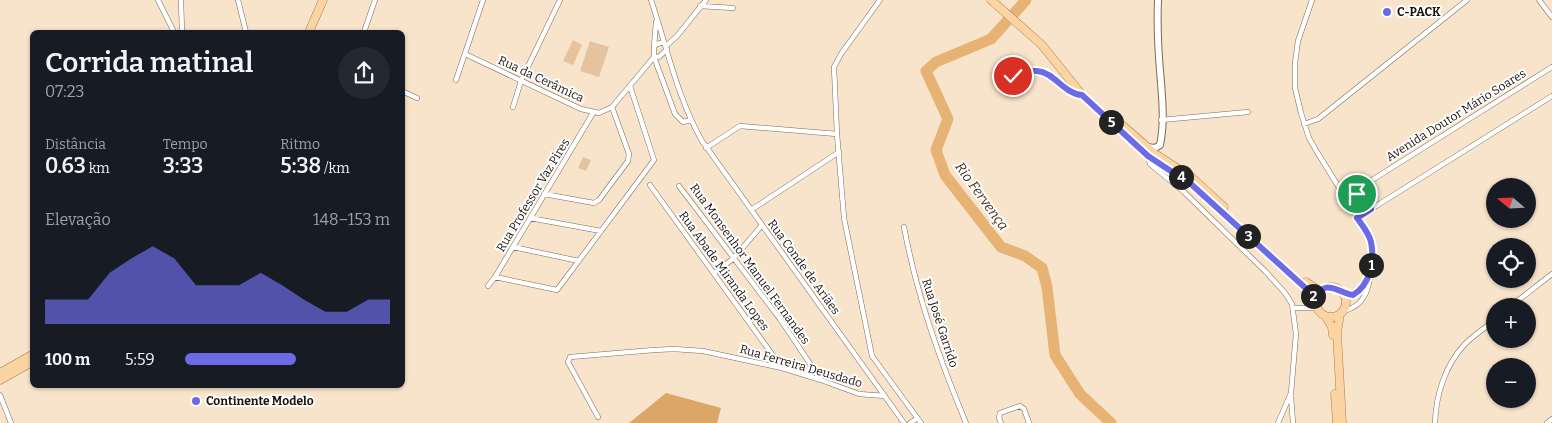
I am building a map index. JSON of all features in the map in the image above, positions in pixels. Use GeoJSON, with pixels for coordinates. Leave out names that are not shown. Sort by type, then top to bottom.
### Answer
{"type":"FeatureCollection","features":[{"type":"Feature","properties":{"kind":"main road"},"geometry":{"type":"LineString","coordinates":[[310,30],[323,0]]}},
{"type":"Feature","properties":{"kind":"main road"},"geometry":{"type":"LineString","coordinates":[[991,0],[1054,51],[1087,94],[1147,147],[1191,177],[1312,287],[1321,290],[1334,287],[1342,292],[1346,301],[1337,326],[1338,422]]}},
{"type":"Feature","properties":{"kind":"main road"},"geometry":{"type":"LineString","coordinates":[[998,0],[1035,36],[1082,95],[1148,156],[1192,185],[1311,293],[1316,305],[1326,316],[1332,332],[1338,422]]}},
{"type":"Feature","properties":{"kind":"main road"},"geometry":{"type":"LineString","coordinates":[[1316,305],[1320,292],[1324,289]]}},
{"type":"Feature","properties":{"kind":"main road"},"geometry":{"type":"LineString","coordinates":[[1326,316],[1336,317],[1342,312]]}},
{"type":"Feature","properties":{"kind":"main road"},"geometry":{"type":"LineString","coordinates":[[0,373],[30,356]]}},
{"type":"Feature","properties":{"kind":"main road"},"geometry":{"type":"LineString","coordinates":[[0,380],[30,363]]}},
{"type":"Feature","properties":{"kind":"street"},"geometry":{"type":"LineString","coordinates":[[181,0],[182,30]]}},
{"type":"Feature","properties":{"kind":"street"},"geometry":{"type":"LineString","coordinates":[[238,0],[246,30]]}},
{"type":"Feature","properties":{"kind":"street"},"geometry":{"type":"LineString","coordinates":[[365,30],[374,0]]}},
{"type":"Feature","properties":{"kind":"street"},"geometry":{"type":"LineString","coordinates":[[456,80],[483,0]]}},
{"type":"Feature","properties":{"kind":"street"},"geometry":{"type":"LineString","coordinates":[[512,107],[521,81],[560,0]]}},
{"type":"Feature","properties":{"kind":"street","name":"Rua Conde de Ariães"},"geometry":{"type":"LineString","coordinates":[[651,0],[691,120],[706,148],[904,423]]}},
{"type":"Feature","properties":{"kind":"street"},"geometry":{"type":"LineString","coordinates":[[544,194],[594,202],[600,200],[628,161],[629,154],[612,107],[677,36],[706,0]]}},
{"type":"Feature","properties":{"kind":"street"},"geometry":{"type":"LineString","coordinates":[[724,0],[727,8]]}},
{"type":"Feature","properties":{"kind":"street"},"geometry":{"type":"LineString","coordinates":[[880,0],[841,54],[834,67],[838,152],[844,218],[869,348],[872,356],[918,421],[910,423]]}},
{"type":"Feature","properties":{"kind":"street"},"geometry":{"type":"LineString","coordinates":[[1147,147],[1155,148],[1160,145],[1161,133],[1162,105],[1157,31],[1158,0]]}},
{"type":"Feature","properties":{"kind":"street"},"geometry":{"type":"LineString","coordinates":[[1312,0],[1298,41],[1295,63],[1295,88],[1309,138],[1371,242],[1371,261],[1366,292],[1362,300],[1349,310],[1342,312]]}},
{"type":"Feature","properties":{"kind":"street"},"geometry":{"type":"LineString","coordinates":[[1304,124],[1318,119],[1467,0]]}},
{"type":"Feature","properties":{"kind":"street"},"geometry":{"type":"LineString","coordinates":[[1539,0],[1552,17]]}},
{"type":"Feature","properties":{"kind":"street"},"geometry":{"type":"LineString","coordinates":[[158,1],[173,30]]}},
{"type":"Feature","properties":{"kind":"street"},"geometry":{"type":"LineString","coordinates":[[700,6],[733,8]]}},
{"type":"Feature","properties":{"kind":"street"},"geometry":{"type":"LineString","coordinates":[[656,16],[653,51],[656,57]]}},
{"type":"Feature","properties":{"kind":"street"},"geometry":{"type":"LineString","coordinates":[[654,47],[666,46]]}},
{"type":"Feature","properties":{"kind":"street","name":"Rua da Cerâmica"},"geometry":{"type":"LineString","coordinates":[[465,54],[580,110],[599,113],[612,107]]}},
{"type":"Feature","properties":{"kind":"street"},"geometry":{"type":"LineString","coordinates":[[656,57],[669,58]]}},
{"type":"Feature","properties":{"kind":"street","name":"Rua Conde de Ariães"},"geometry":{"type":"LineString","coordinates":[[656,57],[675,114],[683,122],[691,120]]}},
{"type":"Feature","properties":{"kind":"street","name":"Avenida Doutor Mário Soares"},"geometry":{"type":"LineString","coordinates":[[1345,197],[1552,67]]}},
{"type":"Feature","properties":{"kind":"street"},"geometry":{"type":"LineString","coordinates":[[1013,76],[1039,71],[1073,94],[1082,95]]}},
{"type":"Feature","properties":{"kind":"street"},"geometry":{"type":"LineString","coordinates":[[495,277],[557,290],[654,160],[630,86]]}},
{"type":"Feature","properties":{"kind":"street"},"geometry":{"type":"LineString","coordinates":[[405,92],[417,98]]}},
{"type":"Feature","properties":{"kind":"street"},"geometry":{"type":"LineString","coordinates":[[1357,218],[1552,96]]}},
{"type":"Feature","properties":{"kind":"street","name":"Rua Professor Vaz Pires"},"geometry":{"type":"LineString","coordinates":[[488,286],[593,112]]}},
{"type":"Feature","properties":{"kind":"street"},"geometry":{"type":"LineString","coordinates":[[1161,120],[1248,112]]}},
{"type":"Feature","properties":{"kind":"street"},"geometry":{"type":"LineString","coordinates":[[706,148],[740,126],[837,134]]}},
{"type":"Feature","properties":{"kind":"street"},"geometry":{"type":"LineString","coordinates":[[1161,133],[1163,140],[1162,156],[1165,160]]}},
{"type":"Feature","properties":{"kind":"street"},"geometry":{"type":"LineString","coordinates":[[750,210],[838,152]]}},
{"type":"Feature","properties":{"kind":"street"},"geometry":{"type":"LineString","coordinates":[[1148,156],[1150,164],[1184,192],[1266,272],[1285,293],[1294,308],[1296,334],[1291,393],[1292,423]]}},
{"type":"Feature","properties":{"kind":"street","name":"Rua Abade Miranda Lopes"},"geometry":{"type":"LineString","coordinates":[[650,185],[782,368]]}},
{"type":"Feature","properties":{"kind":"street","name":"Rua Monsenhor Manuel Fernandes"},"geometry":{"type":"LineString","coordinates":[[679,186],[780,319],[821,380]]}},
{"type":"Feature","properties":{"kind":"street"},"geometry":{"type":"LineString","coordinates":[[1358,189],[1358,199],[1361,204],[1371,209]]}},
{"type":"Feature","properties":{"kind":"street"},"geometry":{"type":"LineString","coordinates":[[530,218],[601,231]]}},
{"type":"Feature","properties":{"kind":"street"},"geometry":{"type":"LineString","coordinates":[[714,273],[734,258],[762,225]]}},
{"type":"Feature","properties":{"kind":"street","name":"Rua José Garrido"},"geometry":{"type":"LineString","coordinates":[[904,226],[909,254],[928,328],[966,423]]}},
{"type":"Feature","properties":{"kind":"street"},"geometry":{"type":"LineString","coordinates":[[512,248],[579,261]]}},
{"type":"Feature","properties":{"kind":"street"},"geometry":{"type":"LineString","coordinates":[[1521,298],[1552,274]]}},
{"type":"Feature","properties":{"kind":"street"},"geometry":{"type":"LineString","coordinates":[[1342,292],[1350,295],[1355,294],[1361,290],[1369,278]]}},
{"type":"Feature","properties":{"kind":"street"},"geometry":{"type":"LineString","coordinates":[[1294,308],[1316,305]]}},
{"type":"Feature","properties":{"kind":"street"},"geometry":{"type":"LineString","coordinates":[[1435,423],[1436,406],[1441,386],[1449,367],[1465,344],[1486,327]]}},
{"type":"Feature","properties":{"kind":"street","name":"Rua Ferreira Deusdado"},"geometry":{"type":"LineString","coordinates":[[598,417],[568,362],[570,357],[674,349],[720,354],[782,368],[859,394],[885,396]]}},
{"type":"Feature","properties":{"kind":"street"},"geometry":{"type":"LineString","coordinates":[[863,365],[872,356]]}},
{"type":"Feature","properties":{"kind":"street"},"geometry":{"type":"LineString","coordinates":[[871,376],[881,369]]}},
{"type":"Feature","properties":{"kind":"street"},"geometry":{"type":"LineString","coordinates":[[1278,423],[1291,393]]}},
{"type":"Feature","properties":{"kind":"street"},"geometry":{"type":"LineString","coordinates":[[0,395],[11,423]]}},
{"type":"Feature","properties":{"kind":"street"},"geometry":{"type":"LineString","coordinates":[[1001,423],[1000,413],[1020,406],[1024,409],[1029,423]]}},
{"type":"Feature","properties":{"kind":"street"},"geometry":{"type":"LineString","coordinates":[[1547,423],[1552,419]]}},
{"type":"Feature","properties":{"kind":"shaded area"},"geometry":{"type":"Polygon","coordinates":[[[573,40],[582,45],[573,65],[563,61],[573,40]]]}},
{"type":"Feature","properties":{"kind":"shaded area"},"geometry":{"type":"Polygon","coordinates":[[[590,41],[609,47],[599,77],[580,71],[590,41]]]}},
{"type":"Feature","properties":{"kind":"shaded area"},"geometry":{"type":"Polygon","coordinates":[[[583,157],[591,160],[586,171],[578,168],[583,157]]]}},
{"type":"Feature","properties":{"kind":"shaded area"},"geometry":{"type":"Polygon","coordinates":[[[666,393],[721,408],[717,423],[629,423],[666,393]]]}},
{"type":"Feature","properties":{"kind":"waterway","name":"Rio Fervença"},"geometry":{"type":"LineString","coordinates":[[1026,0],[991,39],[936,62],[926,71],[948,119],[936,150],[945,175],[1001,247],[1025,256],[1042,268],[1047,287],[1055,355],[1080,394],[1111,423]]}},
{"type":"Feature","properties":{"kind":"place","name":"C-PACK"},"geometry":{"type":"Point","coordinates":[1387,12]}},
{"type":"Feature","properties":{"kind":"place","name":"Continente Modelo"},"geometry":{"type":"Point","coordinates":[196,401]}},
{"type":"Feature","properties":{"kind":"route"},"geometry":{"type":"LineString","coordinates":[[1013,76],[1033,71],[1043,72],[1073,94],[1082,95],[1148,156],[1192,185],[1311,293],[1316,301],[1320,292],[1328,287],[1334,287],[1342,292],[1353,295],[1361,290],[1369,278],[1371,242],[1357,218],[1371,209],[1361,204],[1357,194]]}}]}
